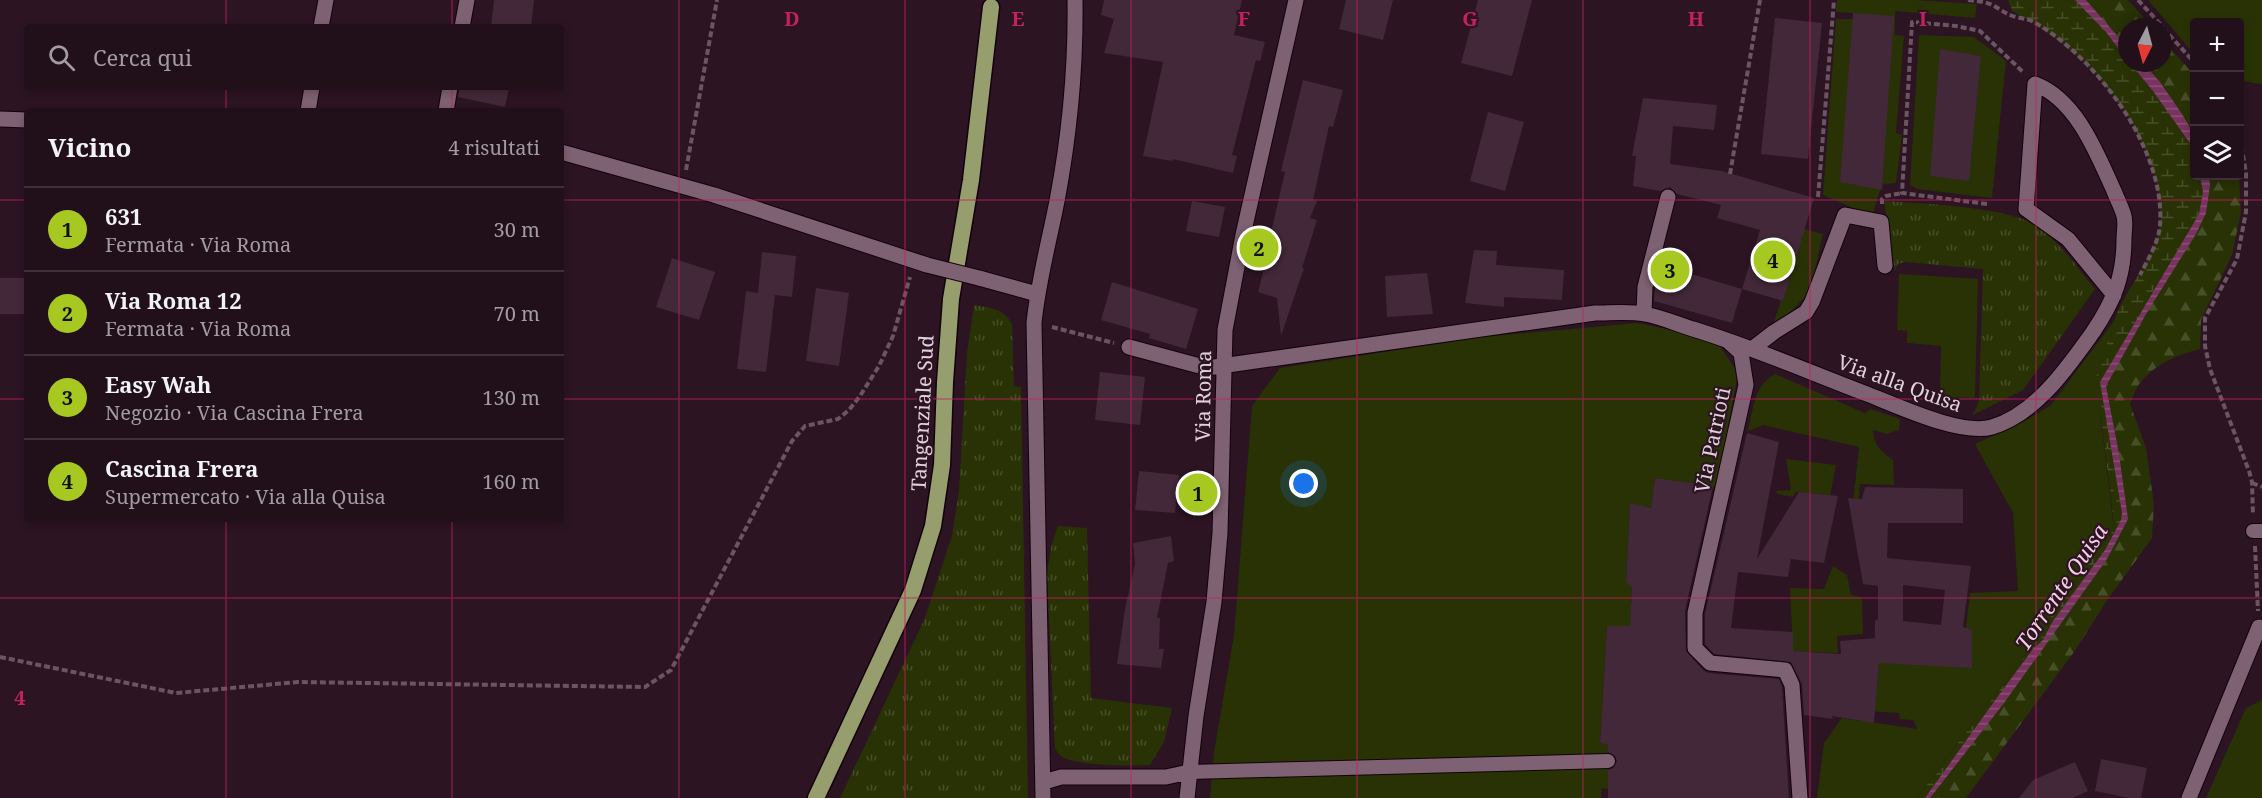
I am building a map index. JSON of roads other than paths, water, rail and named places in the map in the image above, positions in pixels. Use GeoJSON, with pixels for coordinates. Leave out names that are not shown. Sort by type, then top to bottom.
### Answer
{"type":"FeatureCollection","features":[{"type":"Feature","properties":{"kind":"highway","name":"Tangenziale Sud"},"geometry":{"type":"LineString","coordinates":[[816,798],[913,590],[933,526],[942,465],[951,299],[971,180],[991,7]]}},
{"type":"Feature","properties":{"kind":"street"},"geometry":{"type":"LineString","coordinates":[[322,24],[326,0]]}},
{"type":"Feature","properties":{"kind":"street"},"geometry":{"type":"LineString","coordinates":[[463,24],[467,0]]}},
{"type":"Feature","properties":{"kind":"street"},"geometry":{"type":"LineString","coordinates":[[1043,798],[1034,323],[1036,294],[1057,201],[1070,125],[1074,90],[1075,0]]}},
{"type":"Feature","properties":{"kind":"street","name":"Via Roma"},"geometry":{"type":"LineString","coordinates":[[1187,798],[1215,590],[1223,443],[1225,330],[1239,256],[1296,0]]}},
{"type":"Feature","properties":{"kind":"street","name":"Via alla Quisa"},"geometry":{"type":"LineString","coordinates":[[1726,339],[1965,429],[1980,430],[1994,427],[2027,408],[2043,394],[2076,356],[2106,313],[2114,295],[2124,262],[2125,217],[2101,162],[2075,116],[2047,89],[2036,84],[2026,208],[2068,239],[2114,295]]}},
{"type":"Feature","properties":{"kind":"street"},"geometry":{"type":"LineString","coordinates":[[308,108],[312,90]]}},
{"type":"Feature","properties":{"kind":"street"},"geometry":{"type":"LineString","coordinates":[[446,108],[450,90]]}},
{"type":"Feature","properties":{"kind":"street"},"geometry":{"type":"LineString","coordinates":[[0,119],[24,120]]}},
{"type":"Feature","properties":{"kind":"street"},"geometry":{"type":"LineString","coordinates":[[564,154],[714,195],[921,263],[1036,294]]}},
{"type":"Feature","properties":{"kind":"street"},"geometry":{"type":"LineString","coordinates":[[1644,314],[1645,287],[1668,197]]}},
{"type":"Feature","properties":{"kind":"street"},"geometry":{"type":"LineString","coordinates":[[1752,350],[1774,332],[1806,312],[1812,302],[1845,215],[1881,222],[1885,266]]}},
{"type":"Feature","properties":{"kind":"street"},"geometry":{"type":"LineString","coordinates":[[1129,347],[1207,368],[1595,313],[1644,314],[1726,339]]}},
{"type":"Feature","properties":{"kind":"street","name":"Via Patrioti"},"geometry":{"type":"LineString","coordinates":[[1726,339],[1741,353],[1746,385],[1695,613],[1695,648],[1710,663],[1785,670],[1791,685],[1800,798]]}},
{"type":"Feature","properties":{"kind":"street"},"geometry":{"type":"LineString","coordinates":[[2189,798],[2259,627]]}},
{"type":"Feature","properties":{"kind":"street"},"geometry":{"type":"LineString","coordinates":[[1044,782],[1061,777],[1166,777],[1189,772]]}},
{"type":"Feature","properties":{"kind":"lane"},"geometry":{"type":"LineString","coordinates":[[1189,772],[1608,761]]}},
{"type":"Feature","properties":{"kind":"place","name":"Via Roma 12"},"geometry":{"type":"Point","coordinates":[1259,248]}},
{"type":"Feature","properties":{"kind":"place","name":"Cascina Frera"},"geometry":{"type":"Point","coordinates":[1773,260]}},
{"type":"Feature","properties":{"kind":"place","name":"Easy Wah"},"geometry":{"type":"Point","coordinates":[1670,270]}},
{"type":"Feature","properties":{"kind":"place","name":"631"},"geometry":{"type":"Point","coordinates":[1198,493]}},
{"type":"Feature","properties":{"kind":"water label","name":"Torrente Quisa"},"geometry":{"type":"Point","coordinates":[2061,587]}}]}
